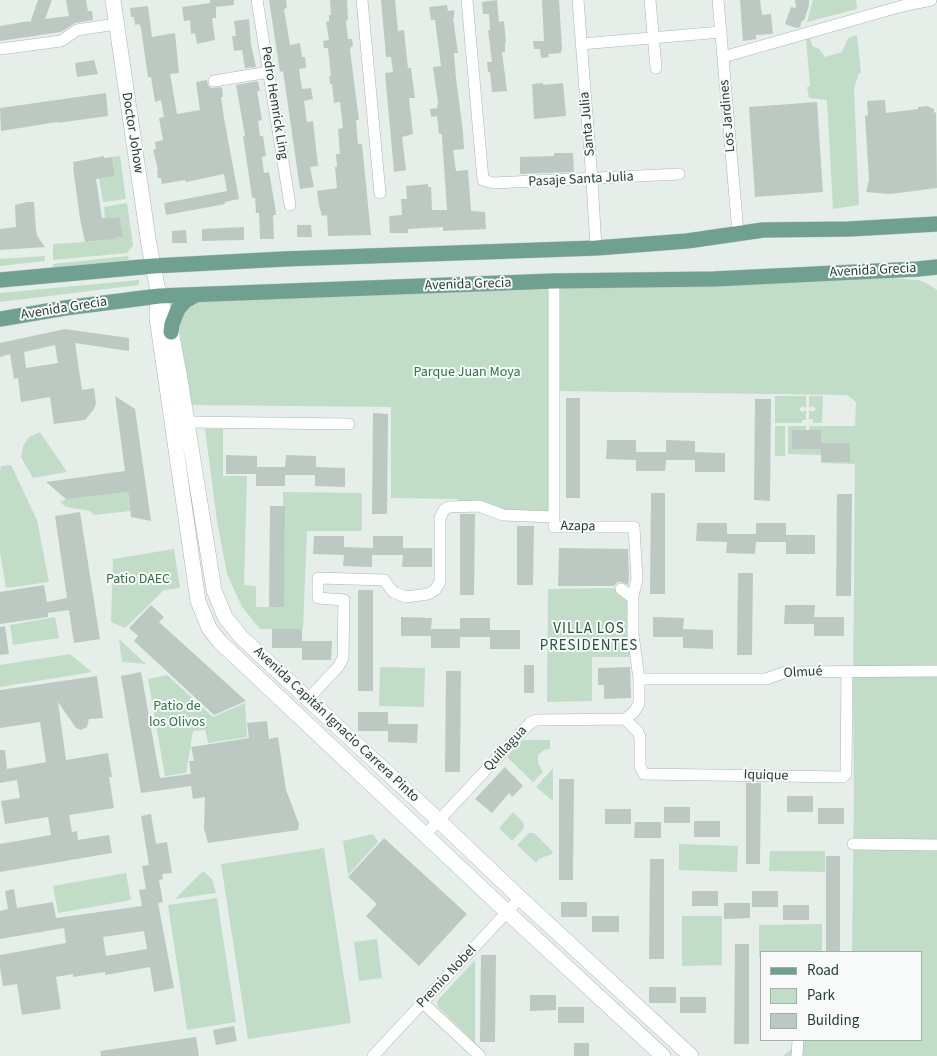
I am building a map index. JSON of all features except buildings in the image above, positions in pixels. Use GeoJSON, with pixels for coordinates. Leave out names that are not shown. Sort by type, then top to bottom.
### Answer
{"type":"FeatureCollection","features":[{"type":"Feature","properties":{"kind":"main road"},"geometry":{"type":"LineString","coordinates":[[0,280],[153,266],[284,259],[596,248],[687,241],[763,230],[849,229],[937,224]]}},
{"type":"Feature","properties":{"kind":"main road","name":"Avenida Grecia"},"geometry":{"type":"LineString","coordinates":[[0,319],[65,308],[159,296],[554,282],[714,279],[937,267]]}},
{"type":"Feature","properties":{"kind":"main road"},"geometry":{"type":"LineString","coordinates":[[918,269],[937,280]]}},
{"type":"Feature","properties":{"kind":"main road"},"geometry":{"type":"LineString","coordinates":[[171,332],[178,309],[185,301],[198,294]]}},
{"type":"Feature","properties":{"kind":"street","name":"Doctor Johow"},"geometry":{"type":"LineString","coordinates":[[112,0],[153,266]]}},
{"type":"Feature","properties":{"kind":"street","name":"Pedro Hemrick Ling"},"geometry":{"type":"LineString","coordinates":[[257,0],[290,205]]}},
{"type":"Feature","properties":{"kind":"street"},"geometry":{"type":"LineString","coordinates":[[362,0],[380,193]]}},
{"type":"Feature","properties":{"kind":"street","name":"Pasaje Santa Julia"},"geometry":{"type":"LineString","coordinates":[[468,0],[483,180],[494,183],[592,180],[679,174]]}},
{"type":"Feature","properties":{"kind":"street","name":"Santa Julia"},"geometry":{"type":"LineString","coordinates":[[578,0],[596,248]]}},
{"type":"Feature","properties":{"kind":"street"},"geometry":{"type":"LineString","coordinates":[[650,0],[656,68]]}},
{"type":"Feature","properties":{"kind":"street","name":"Los Jardines"},"geometry":{"type":"LineString","coordinates":[[718,0],[738,233]]}},
{"type":"Feature","properties":{"kind":"street"},"geometry":{"type":"LineString","coordinates":[[723,57],[931,0]]}},
{"type":"Feature","properties":{"kind":"street"},"geometry":{"type":"LineString","coordinates":[[0,49],[61,41],[77,30],[116,24]]}},
{"type":"Feature","properties":{"kind":"street"},"geometry":{"type":"LineString","coordinates":[[581,44],[721,32]]}},
{"type":"Feature","properties":{"kind":"street"},"geometry":{"type":"LineString","coordinates":[[214,81],[269,72]]}},
{"type":"Feature","properties":{"kind":"street","name":"Avenida Capitán Ignacio Carrera Pinto"},"geometry":{"type":"LineString","coordinates":[[153,266],[159,296],[171,332],[198,601],[205,620],[219,641],[663,1056]]}},
{"type":"Feature","properties":{"kind":"street","name":"Azapa"},"geometry":{"type":"LineString","coordinates":[[554,282],[554,527],[634,527],[637,579],[633,598],[633,634],[640,679]]}},
{"type":"Feature","properties":{"kind":"street","name":"Avenida Capitán Ignacio Carrera Pinto"},"geometry":{"type":"LineString","coordinates":[[159,296],[157,318],[212,583],[219,607],[231,627],[691,1056]]}},
{"type":"Feature","properties":{"kind":"street"},"geometry":{"type":"LineString","coordinates":[[179,422],[349,424]]}},
{"type":"Feature","properties":{"kind":"street"},"geometry":{"type":"LineString","coordinates":[[295,713],[338,667],[342,658],[344,600],[318,598],[318,578],[384,580],[393,592],[406,597],[428,594],[436,590],[440,582],[440,518],[448,506],[479,506],[502,515],[554,517]]}},
{"type":"Feature","properties":{"kind":"street"},"geometry":{"type":"LineString","coordinates":[[621,588],[633,598]]}},
{"type":"Feature","properties":{"kind":"street","name":"Olmué"},"geometry":{"type":"LineString","coordinates":[[640,679],[757,680],[786,672],[937,671]]}},
{"type":"Feature","properties":{"kind":"street","name":"Iquique"},"geometry":{"type":"LineString","coordinates":[[625,719],[638,732],[640,737],[640,766],[644,774],[843,777],[846,774],[847,672]]}},
{"type":"Feature","properties":{"kind":"street"},"geometry":{"type":"LineString","coordinates":[[625,719],[638,708],[640,679]]}},
{"type":"Feature","properties":{"kind":"street","name":"Quillagua"},"geometry":{"type":"LineString","coordinates":[[425,835],[530,723],[536,720],[625,719]]}},
{"type":"Feature","properties":{"kind":"street"},"geometry":{"type":"LineString","coordinates":[[853,844],[937,845]]}},
{"type":"Feature","properties":{"kind":"street","name":"Premio Nobel"},"geometry":{"type":"LineString","coordinates":[[374,1056],[520,898]]}},
{"type":"Feature","properties":{"kind":"street"},"geometry":{"type":"LineString","coordinates":[[583,982],[596,969]]}},
{"type":"Feature","properties":{"kind":"street"},"geometry":{"type":"LineString","coordinates":[[423,1003],[480,1056]]}},
{"type":"Feature","properties":{"kind":"street"},"geometry":{"type":"LineString","coordinates":[[797,1056],[798,1041]]}},
{"type":"Feature","properties":{"kind":"green space"},"geometry":{"type":"Polygon","coordinates":[[[813,0],[856,0],[857,9],[807,22],[813,0]]]}},
{"type":"Feature","properties":{"kind":"green space"},"geometry":{"type":"Polygon","coordinates":[[[857,35],[861,73],[859,73],[854,88],[859,205],[833,209],[827,100],[809,98],[807,87],[810,86],[806,39],[810,38],[812,46],[819,49],[825,57],[842,52],[848,38],[857,35]]]}},
{"type":"Feature","properties":{"kind":"green space"},"geometry":{"type":"Polygon","coordinates":[[[120,156],[126,199],[103,202],[99,178],[115,175],[112,157],[120,156]]]}},
{"type":"Feature","properties":{"kind":"green space"},"geometry":{"type":"Polygon","coordinates":[[[127,203],[133,246],[127,253],[53,260],[53,244],[100,241],[123,237],[120,217],[105,219],[104,207],[127,203]]]}},
{"type":"Feature","properties":{"kind":"green space"},"geometry":{"type":"Polygon","coordinates":[[[45,256],[45,261],[0,266],[0,259],[45,256]]]}},
{"type":"Feature","properties":{"kind":"green space"},"geometry":{"type":"Polygon","coordinates":[[[128,256],[129,260],[53,268],[53,264],[128,256]]]}},
{"type":"Feature","properties":{"kind":"green space","name":"Parque Juan Moya"},"geometry":{"type":"Polygon","coordinates":[[[891,278],[918,280],[937,290],[937,1056],[783,1056],[801,1041],[922,1041],[922,951],[852,951],[855,464],[821,463],[850,461],[850,443],[821,443],[821,430],[809,430],[810,426],[855,426],[856,402],[847,395],[549,391],[548,513],[511,513],[485,502],[458,501],[458,499],[391,498],[391,407],[191,405],[178,319],[191,301],[600,283],[740,285],[891,278]]]}},
{"type":"Feature","properties":{"kind":"green space"},"geometry":{"type":"Polygon","coordinates":[[[139,280],[139,285],[0,302],[0,293],[139,280]]]}},
{"type":"Feature","properties":{"kind":"green space"},"geometry":{"type":"Polygon","coordinates":[[[775,396],[806,396],[806,408],[802,406],[799,409],[802,412],[806,410],[806,420],[802,420],[802,423],[775,423],[775,396]]]}},
{"type":"Feature","properties":{"kind":"green space"},"geometry":{"type":"Polygon","coordinates":[[[809,396],[823,396],[822,423],[813,423],[813,419],[809,419],[809,410],[813,412],[816,409],[813,406],[809,408],[809,396]]]}},
{"type":"Feature","properties":{"kind":"green space"},"geometry":{"type":"Polygon","coordinates":[[[775,426],[785,426],[785,456],[775,456],[775,426]]]}},
{"type":"Feature","properties":{"kind":"green space"},"geometry":{"type":"Polygon","coordinates":[[[788,426],[806,426],[806,430],[792,430],[792,449],[821,449],[821,455],[788,454],[788,426]]]}},
{"type":"Feature","properties":{"kind":"green space"},"geometry":{"type":"Polygon","coordinates":[[[205,429],[223,429],[223,476],[247,476],[244,585],[256,586],[256,607],[283,607],[283,492],[362,493],[362,531],[307,531],[303,629],[260,629],[242,607],[227,574],[217,521],[205,429]]]}},
{"type":"Feature","properties":{"kind":"green space"},"geometry":{"type":"Polygon","coordinates":[[[40,432],[67,472],[33,478],[21,457],[23,446],[29,437],[40,432]]]}},
{"type":"Feature","properties":{"kind":"green space"},"geometry":{"type":"Polygon","coordinates":[[[11,465],[37,520],[49,582],[6,588],[0,552],[0,471],[1,466],[11,465]]]}},
{"type":"Feature","properties":{"kind":"green space"},"geometry":{"type":"Polygon","coordinates":[[[128,492],[130,511],[94,515],[90,511],[66,507],[60,502],[66,499],[128,492]]]}},
{"type":"Feature","properties":{"kind":"green space","name":"Patio DAEC"},"geometry":{"type":"Polygon","coordinates":[[[174,549],[180,588],[164,590],[125,628],[111,622],[113,559],[174,549]]]}},
{"type":"Feature","properties":{"kind":"green space"},"geometry":{"type":"Polygon","coordinates":[[[618,588],[631,601],[633,657],[592,657],[592,701],[547,702],[548,589],[618,588]]]}},
{"type":"Feature","properties":{"kind":"green space"},"geometry":{"type":"Polygon","coordinates":[[[55,617],[59,638],[13,645],[10,625],[55,617]]]}},
{"type":"Feature","properties":{"kind":"green space"},"geometry":{"type":"Polygon","coordinates":[[[119,639],[146,664],[122,662],[119,639]]]}},
{"type":"Feature","properties":{"kind":"green space"},"geometry":{"type":"Polygon","coordinates":[[[70,654],[92,672],[0,687],[0,665],[70,654]]]}},
{"type":"Feature","properties":{"kind":"green space"},"geometry":{"type":"Polygon","coordinates":[[[380,667],[425,668],[424,707],[379,706],[380,667]]]}},
{"type":"Feature","properties":{"kind":"green space","name":"Patio de los Olivos"},"geometry":{"type":"Polygon","coordinates":[[[167,675],[213,717],[245,703],[247,737],[208,743],[205,730],[193,731],[186,773],[165,776],[148,679],[167,675]]]}},
{"type":"Feature","properties":{"kind":"green space"},"geometry":{"type":"Polygon","coordinates":[[[523,740],[550,740],[550,749],[544,750],[538,755],[538,763],[543,772],[533,782],[507,757],[523,740]]]}},
{"type":"Feature","properties":{"kind":"green space"},"geometry":{"type":"Polygon","coordinates":[[[553,768],[553,801],[536,787],[553,768]]]}},
{"type":"Feature","properties":{"kind":"green space"},"geometry":{"type":"Polygon","coordinates":[[[513,812],[523,822],[524,828],[512,841],[499,828],[513,812]]]}},
{"type":"Feature","properties":{"kind":"green space"},"geometry":{"type":"Polygon","coordinates":[[[529,833],[534,833],[553,852],[552,854],[539,859],[536,863],[517,845],[529,833]]]}},
{"type":"Feature","properties":{"kind":"green space"},"geometry":{"type":"Polygon","coordinates":[[[373,834],[378,842],[348,875],[343,841],[373,834]]]}},
{"type":"Feature","properties":{"kind":"green space"},"geometry":{"type":"Polygon","coordinates":[[[679,844],[738,846],[737,872],[679,870],[679,844]]]}},
{"type":"Feature","properties":{"kind":"green space"},"geometry":{"type":"Polygon","coordinates":[[[324,848],[351,1023],[248,1039],[221,864],[324,848]]]}},
{"type":"Feature","properties":{"kind":"green space"},"geometry":{"type":"Polygon","coordinates":[[[770,851],[825,851],[825,872],[769,871],[770,851]]]}},
{"type":"Feature","properties":{"kind":"green space"},"geometry":{"type":"Polygon","coordinates":[[[203,871],[212,879],[216,893],[175,899],[203,871]]]}},
{"type":"Feature","properties":{"kind":"green space"},"geometry":{"type":"Polygon","coordinates":[[[126,873],[131,900],[58,913],[53,886],[126,873]]]}},
{"type":"Feature","properties":{"kind":"green space"},"geometry":{"type":"Polygon","coordinates":[[[217,898],[236,1022],[187,1030],[168,905],[217,898]]]}},
{"type":"Feature","properties":{"kind":"green space"},"geometry":{"type":"Polygon","coordinates":[[[682,916],[722,916],[722,965],[682,966],[682,916]]]}},
{"type":"Feature","properties":{"kind":"green space"},"geometry":{"type":"Polygon","coordinates":[[[822,924],[822,951],[760,951],[759,957],[759,925],[822,924]]]}},
{"type":"Feature","properties":{"kind":"green space"},"geometry":{"type":"Polygon","coordinates":[[[377,939],[382,978],[359,981],[354,942],[377,939]]]}},
{"type":"Feature","properties":{"kind":"green space"},"geometry":{"type":"Polygon","coordinates":[[[475,960],[475,1043],[438,1007],[437,1001],[475,960]]]}},
{"type":"Feature","properties":{"kind":"district","name":"VILLA LOS PRESIDENTES"},"geometry":{"type":"Point","coordinates":[589,638]}}]}
